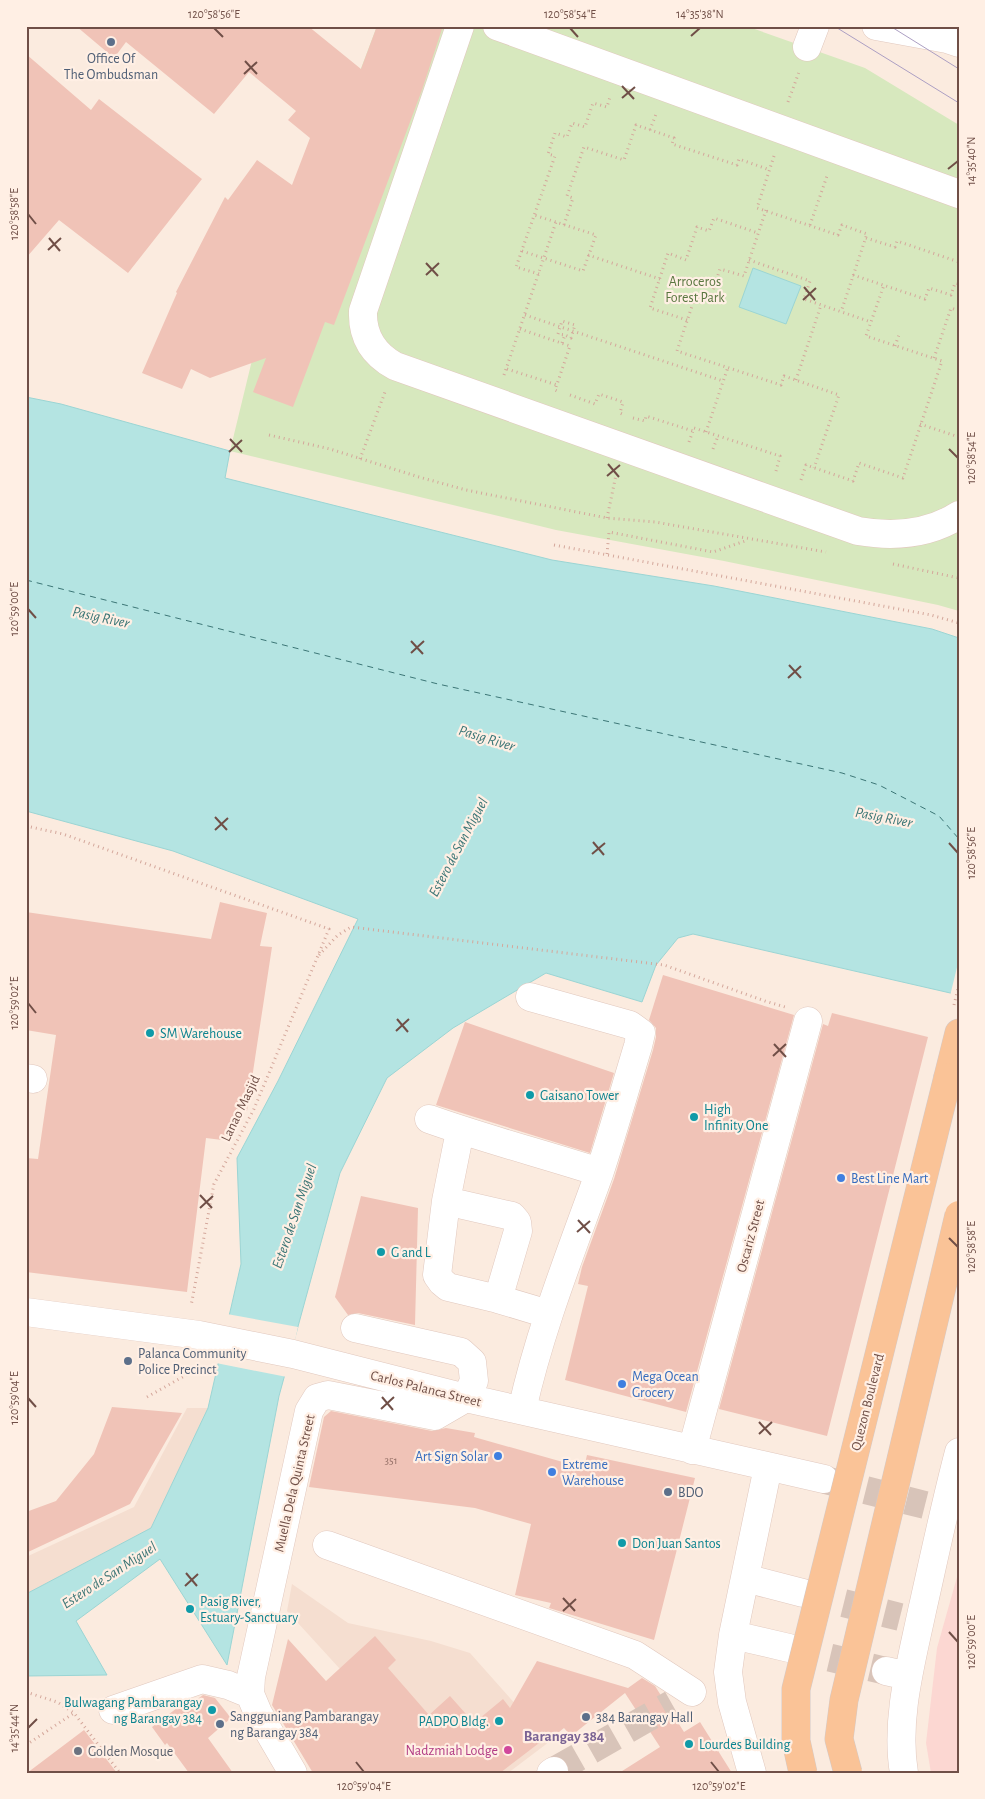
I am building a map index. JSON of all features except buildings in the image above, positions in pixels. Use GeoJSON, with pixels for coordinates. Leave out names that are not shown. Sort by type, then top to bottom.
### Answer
{"type":"FeatureCollection","features":[{"type":"Feature","properties":{"kind":"main road","name":"Quezon Boulevard"},"geometry":{"type":"LineString","coordinates":[[803,1773],[796,1741],[796,1689],[959,1032]]}},
{"type":"Feature","properties":{"kind":"main road"},"geometry":{"type":"LineString","coordinates":[[848,1773],[839,1739],[844,1700],[959,1215]]}},
{"type":"Feature","properties":{"kind":"street"},"geometry":{"type":"LineString","coordinates":[[460,26],[363,311],[363,322],[370,344],[381,357],[395,366],[858,531],[896,535],[915,533],[934,528],[959,515]]}},
{"type":"Feature","properties":{"kind":"street"},"geometry":{"type":"LineString","coordinates":[[496,26],[959,194]]}},
{"type":"Feature","properties":{"kind":"street"},"geometry":{"type":"LineString","coordinates":[[876,26],[945,36]]}},
{"type":"Feature","properties":{"kind":"street"},"geometry":{"type":"LineString","coordinates":[[522,1410],[529,1378],[548,1314],[600,1172],[641,1033],[630,1025],[530,997]]}},
{"type":"Feature","properties":{"kind":"street","name":"Oscariz Street"},"geometry":{"type":"LineString","coordinates":[[692,1450],[808,1021]]}},
{"type":"Feature","properties":{"kind":"street"},"geometry":{"type":"LineString","coordinates":[[429,1119],[460,1131],[541,1153],[600,1172]]}},
{"type":"Feature","properties":{"kind":"street"},"geometry":{"type":"LineString","coordinates":[[460,1131],[446,1201],[437,1275],[448,1287],[498,1298],[548,1314]]}},
{"type":"Feature","properties":{"kind":"street"},"geometry":{"type":"LineString","coordinates":[[446,1201],[512,1216],[517,1222],[518,1230],[498,1298]]}},
{"type":"Feature","properties":{"kind":"street","name":"Carlos Palanca Street"},"geometry":{"type":"LineString","coordinates":[[26,1312],[199,1335],[293,1354],[466,1398],[824,1479]]}},
{"type":"Feature","properties":{"kind":"street"},"geometry":{"type":"LineString","coordinates":[[355,1328],[461,1352],[472,1362],[474,1381],[466,1398]]}},
{"type":"Feature","properties":{"kind":"street","name":"Muella Dela Quinta Street"},"geometry":{"type":"LineString","coordinates":[[250,1694],[251,1676],[309,1411],[317,1398],[328,1395],[435,1416],[466,1398]]}},
{"type":"Feature","properties":{"kind":"street"},"geometry":{"type":"LineString","coordinates":[[904,1773],[897,1674],[910,1619],[959,1452]]}},
{"type":"Feature","properties":{"kind":"street"},"geometry":{"type":"LineString","coordinates":[[752,1773],[732,1702],[728,1672],[733,1635],[768,1467]]}},
{"type":"Feature","properties":{"kind":"street"},"geometry":{"type":"LineString","coordinates":[[327,1546],[635,1655],[682,1698],[728,1672]]}},
{"type":"Feature","properties":{"kind":"street"},"geometry":{"type":"LineString","coordinates":[[745,1578],[803,1593]]}},
{"type":"Feature","properties":{"kind":"street"},"geometry":{"type":"LineString","coordinates":[[733,1635],[789,1648]]}},
{"type":"Feature","properties":{"kind":"street"},"geometry":{"type":"LineString","coordinates":[[113,1710],[202,1679],[228,1685],[250,1694],[258,1713],[293,1773]]}},
{"type":"Feature","properties":{"kind":"path"},"geometry":{"type":"LineString","coordinates":[[811,37],[757,208],[838,235],[842,225],[867,234],[841,312]]}},
{"type":"Feature","properties":{"kind":"path"},"geometry":{"type":"LineString","coordinates":[[538,274],[516,267],[556,156],[548,154],[555,133],[567,138],[572,123],[585,127],[593,103],[607,107],[619,71]]}},
{"type":"Feature","properties":{"kind":"path"},"geometry":{"type":"LineString","coordinates":[[564,225],[573,198],[567,196],[584,147],[624,160],[636,125],[674,138],[672,144],[737,165],[739,159],[770,170]]}},
{"type":"Feature","properties":{"kind":"path"},"geometry":{"type":"LineString","coordinates":[[810,225],[836,149]]}},
{"type":"Feature","properties":{"kind":"path"},"geometry":{"type":"LineString","coordinates":[[766,210],[744,276],[720,269],[709,302],[695,297],[677,351],[781,385],[784,376],[839,395],[814,468]]}},
{"type":"Feature","properties":{"kind":"path"},"geometry":{"type":"LineString","coordinates":[[522,251],[583,271],[596,235],[534,215]]}},
{"type":"Feature","properties":{"kind":"path"},"geometry":{"type":"LineString","coordinates":[[687,320],[650,308],[668,253],[686,260],[697,227],[709,231],[714,218],[758,233]]}},
{"type":"Feature","properties":{"kind":"path"},"geometry":{"type":"LineString","coordinates":[[508,406],[516,383],[503,379],[556,222]]}},
{"type":"Feature","properties":{"kind":"path"},"geometry":{"type":"LineString","coordinates":[[866,238],[894,247],[896,241],[959,262]]}},
{"type":"Feature","properties":{"kind":"path"},"geometry":{"type":"LineString","coordinates":[[588,255],[660,279]]}},
{"type":"Feature","properties":{"kind":"path"},"geometry":{"type":"LineString","coordinates":[[749,260],[810,281],[804,299],[871,322]]}},
{"type":"Feature","properties":{"kind":"path"},"geometry":{"type":"LineString","coordinates":[[853,275],[925,299],[929,288],[951,295],[956,283],[959,284]]}},
{"type":"Feature","properties":{"kind":"path"},"geometry":{"type":"LineString","coordinates":[[800,484],[806,465],[853,481],[858,463],[903,478],[942,361],[866,336],[884,285]]}},
{"type":"Feature","properties":{"kind":"path"},"geometry":{"type":"LineString","coordinates":[[796,380],[821,305]]}},
{"type":"Feature","properties":{"kind":"path"},"geometry":{"type":"LineString","coordinates":[[934,358],[951,308],[959,311]]}},
{"type":"Feature","properties":{"kind":"path"},"geometry":{"type":"LineString","coordinates":[[525,315],[723,381]]}},
{"type":"Feature","properties":{"kind":"path"},"geometry":{"type":"LineString","coordinates":[[562,321],[575,325],[571,338],[565,336],[558,334],[562,321]]}},
{"type":"Feature","properties":{"kind":"path"},"geometry":{"type":"LineString","coordinates":[[520,329],[570,346],[555,390],[596,404],[599,394],[623,402],[620,414],[644,421],[646,416],[692,431]]}},
{"type":"Feature","properties":{"kind":"path"},"geometry":{"type":"LineString","coordinates":[[896,346],[900,332]]}},
{"type":"Feature","properties":{"kind":"path"},"geometry":{"type":"LineString","coordinates":[[562,343],[565,336]]}},
{"type":"Feature","properties":{"kind":"path"},"geometry":{"type":"LineString","coordinates":[[360,459],[395,366]]}},
{"type":"Feature","properties":{"kind":"path"},"geometry":{"type":"LineString","coordinates":[[706,432],[728,367]]}},
{"type":"Feature","properties":{"kind":"path"},"geometry":{"type":"LineString","coordinates":[[507,369],[557,385]]}},
{"type":"Feature","properties":{"kind":"path"},"geometry":{"type":"LineString","coordinates":[[920,424],[959,437]]}},
{"type":"Feature","properties":{"kind":"path"},"geometry":{"type":"LineString","coordinates":[[680,468],[694,428],[780,456],[774,475]]}},
{"type":"Feature","properties":{"kind":"path"},"geometry":{"type":"LineString","coordinates":[[269,436],[330,449],[466,490],[607,518],[655,522],[836,554]]}},
{"type":"Feature","properties":{"kind":"path"},"geometry":{"type":"LineString","coordinates":[[607,518],[622,447]]}},
{"type":"Feature","properties":{"kind":"path"},"geometry":{"type":"LineString","coordinates":[[607,554],[609,532],[713,552],[750,539]]}},
{"type":"Feature","properties":{"kind":"path"},"geometry":{"type":"LineString","coordinates":[[554,545],[931,615],[959,624]]}},
{"type":"Feature","properties":{"kind":"path"},"geometry":{"type":"LineString","coordinates":[[892,564],[959,578]]}},
{"type":"Feature","properties":{"kind":"path","name":"Lanao Masjid"},"geometry":{"type":"LineString","coordinates":[[26,826],[63,834],[329,928],[254,1109],[214,1184],[191,1302]]}},
{"type":"Feature","properties":{"kind":"path"},"geometry":{"type":"LineString","coordinates":[[317,957],[338,935],[351,927],[664,964],[765,1001],[797,1010],[808,1021]]}},
{"type":"Feature","properties":{"kind":"path"},"geometry":{"type":"LineString","coordinates":[[147,1397],[206,1364]]}},
{"type":"Feature","properties":{"kind":"path"},"geometry":{"type":"LineString","coordinates":[[26,1692],[56,1702],[74,1713],[120,1773]]}},
{"type":"Feature","properties":{"kind":"path"},"geometry":{"type":"LineString","coordinates":[[26,1745],[74,1713]]}},
{"type":"Feature","properties":{"kind":"shaded area"},"geometry":{"type":"Polygon","coordinates":[[[187,1408],[208,1408],[151,1528],[26,1594],[26,1557],[134,1507],[187,1408]]]}},
{"type":"Feature","properties":{"kind":"shaded area"},"geometry":{"type":"Polygon","coordinates":[[[959,1570],[959,1773],[931,1773],[926,1743],[937,1648],[959,1570]]]}},
{"type":"Feature","properties":{"kind":"shaded area"},"geometry":{"type":"Polygon","coordinates":[[[292,1584],[348,1623],[431,1641],[470,1653],[549,1742],[508,1773],[435,1773],[287,1611],[292,1584]]]}},
{"type":"Feature","properties":{"kind":"green space","name":"Arroceros Forest Park"},"geometry":{"type":"Polygon","coordinates":[[[377,26],[746,26],[865,68],[959,125],[959,611],[724,561],[556,530],[230,451],[254,352],[377,26]]]}},
{"type":"Feature","properties":{"kind":"water"},"geometry":{"type":"Polygon","coordinates":[[[753,268],[801,286],[786,324],[739,307],[753,268]]]}},
{"type":"Feature","properties":{"kind":"water"},"geometry":{"type":"Polygon","coordinates":[[[26,397],[61,404],[230,451],[225,478],[552,560],[714,586],[932,629],[959,638],[959,995],[693,934],[678,938],[656,965],[642,1002],[546,973],[453,1028],[387,1078],[340,1173],[279,1396],[227,1665],[160,1559],[76,1621],[107,1675],[26,1676],[26,1594],[151,1528],[208,1408],[241,1264],[237,1158],[278,1081],[358,919],[173,851],[26,811],[26,397]]]}},
{"type":"Feature","properties":{"kind":"pier"},"geometry":{"type":"Polygon","coordinates":[[[959,959],[959,998],[950,996],[959,959]]]}},
{"type":"Feature","properties":{"kind":"pier"},"geometry":{"type":"Polygon","coordinates":[[[227,1314],[298,1327],[287,1377],[216,1363],[227,1314]]]}},
{"type":"Feature","properties":{"kind":"ferry route"},"geometry":{"type":"LineString","coordinates":[[26,580],[438,684],[842,773],[879,785],[939,816],[959,839]]}},
{"type":"Feature","properties":{"kind":"tunnel"},"geometry":{"type":"LineString","coordinates":[[825,1480],[925,1505]]}},
{"type":"Feature","properties":{"kind":"tunnel"},"geometry":{"type":"LineString","coordinates":[[803,1593],[900,1617]]}},
{"type":"Feature","properties":{"kind":"tunnel"},"geometry":{"type":"LineString","coordinates":[[789,1648],[886,1671]]}},
{"type":"Feature","properties":{"kind":"tunnel"},"geometry":{"type":"LineString","coordinates":[[554,1771],[672,1704]]}},
{"type":"Feature","properties":{"kind":"tram line"},"geometry":{"type":"LineString","coordinates":[[834,26],[959,103]]}},
{"type":"Feature","properties":{"kind":"tram line"},"geometry":{"type":"LineString","coordinates":[[890,26],[959,69]]}},
{"type":"Feature","properties":{"kind":"place","name":"Office Of The Ombudsman"},"geometry":{"type":"Point","coordinates":[111,42]}},
{"type":"Feature","properties":{"kind":"place","name":"SM Warehouse"},"geometry":{"type":"Point","coordinates":[150,1033]}},
{"type":"Feature","properties":{"kind":"place","name":"Gaisano Tower"},"geometry":{"type":"Point","coordinates":[530,1095]}},
{"type":"Feature","properties":{"kind":"place","name":"High Infinity One"},"geometry":{"type":"Point","coordinates":[694,1117]}},
{"type":"Feature","properties":{"kind":"place","name":"Best Line Mart"},"geometry":{"type":"Point","coordinates":[841,1178]}},
{"type":"Feature","properties":{"kind":"place","name":"G and L"},"geometry":{"type":"Point","coordinates":[381,1252]}},
{"type":"Feature","properties":{"kind":"place","name":"Palanca Community Police Precinct"},"geometry":{"type":"Point","coordinates":[128,1361]}},
{"type":"Feature","properties":{"kind":"place","name":"Mega Ocean Grocery"},"geometry":{"type":"Point","coordinates":[622,1384]}},
{"type":"Feature","properties":{"kind":"place","name":"Art Sign Solar"},"geometry":{"type":"Point","coordinates":[498,1456]}},
{"type":"Feature","properties":{"kind":"place","name":"Extreme Warehouse"},"geometry":{"type":"Point","coordinates":[552,1472]}},
{"type":"Feature","properties":{"kind":"place","name":"BDO"},"geometry":{"type":"Point","coordinates":[668,1492]}},
{"type":"Feature","properties":{"kind":"place","name":"Don Juan Santos"},"geometry":{"type":"Point","coordinates":[622,1543]}},
{"type":"Feature","properties":{"kind":"place","name":"Pasig River, Estuary-Sanctuary"},"geometry":{"type":"Point","coordinates":[190,1609]}},
{"type":"Feature","properties":{"kind":"place","name":"Bulwagang Pambarangay ng Barangay 384"},"geometry":{"type":"Point","coordinates":[212,1710]}},
{"type":"Feature","properties":{"kind":"place","name":"384 Barangay Hall"},"geometry":{"type":"Point","coordinates":[586,1717]}},
{"type":"Feature","properties":{"kind":"place","name":"PADPO Bldg."},"geometry":{"type":"Point","coordinates":[499,1721]}},
{"type":"Feature","properties":{"kind":"place","name":"Sangguniang Pambarangay ng Barangay 384"},"geometry":{"type":"Point","coordinates":[220,1724]}},
{"type":"Feature","properties":{"kind":"place","name":"Lourdes Building"},"geometry":{"type":"Point","coordinates":[689,1744]}},
{"type":"Feature","properties":{"kind":"place","name":"Nadzmiah Lodge"},"geometry":{"type":"Point","coordinates":[508,1750]}},
{"type":"Feature","properties":{"kind":"place","name":"Golden Mosque"},"geometry":{"type":"Point","coordinates":[78,1751]}},
{"type":"Feature","properties":{"kind":"district","name":"Barangay 384"},"geometry":{"type":"Point","coordinates":[564,1736]}},
{"type":"Feature","properties":{"kind":"water label","name":"Pasig River"},"geometry":{"type":"Point","coordinates":[101,617]}},
{"type":"Feature","properties":{"kind":"water label","name":"Pasig River"},"geometry":{"type":"Point","coordinates":[487,738]}},
{"type":"Feature","properties":{"kind":"water label","name":"Pasig River"},"geometry":{"type":"Point","coordinates":[884,817]}},
{"type":"Feature","properties":{"kind":"water label","name":"Estero de San Miguel"},"geometry":{"type":"Point","coordinates":[458,847]}},
{"type":"Feature","properties":{"kind":"water label","name":"Estero de San Miguel"},"geometry":{"type":"Point","coordinates":[294,1216]}},
{"type":"Feature","properties":{"kind":"water label","name":"Estero de San Miguel"},"geometry":{"type":"Point","coordinates":[109,1575]}}]}
